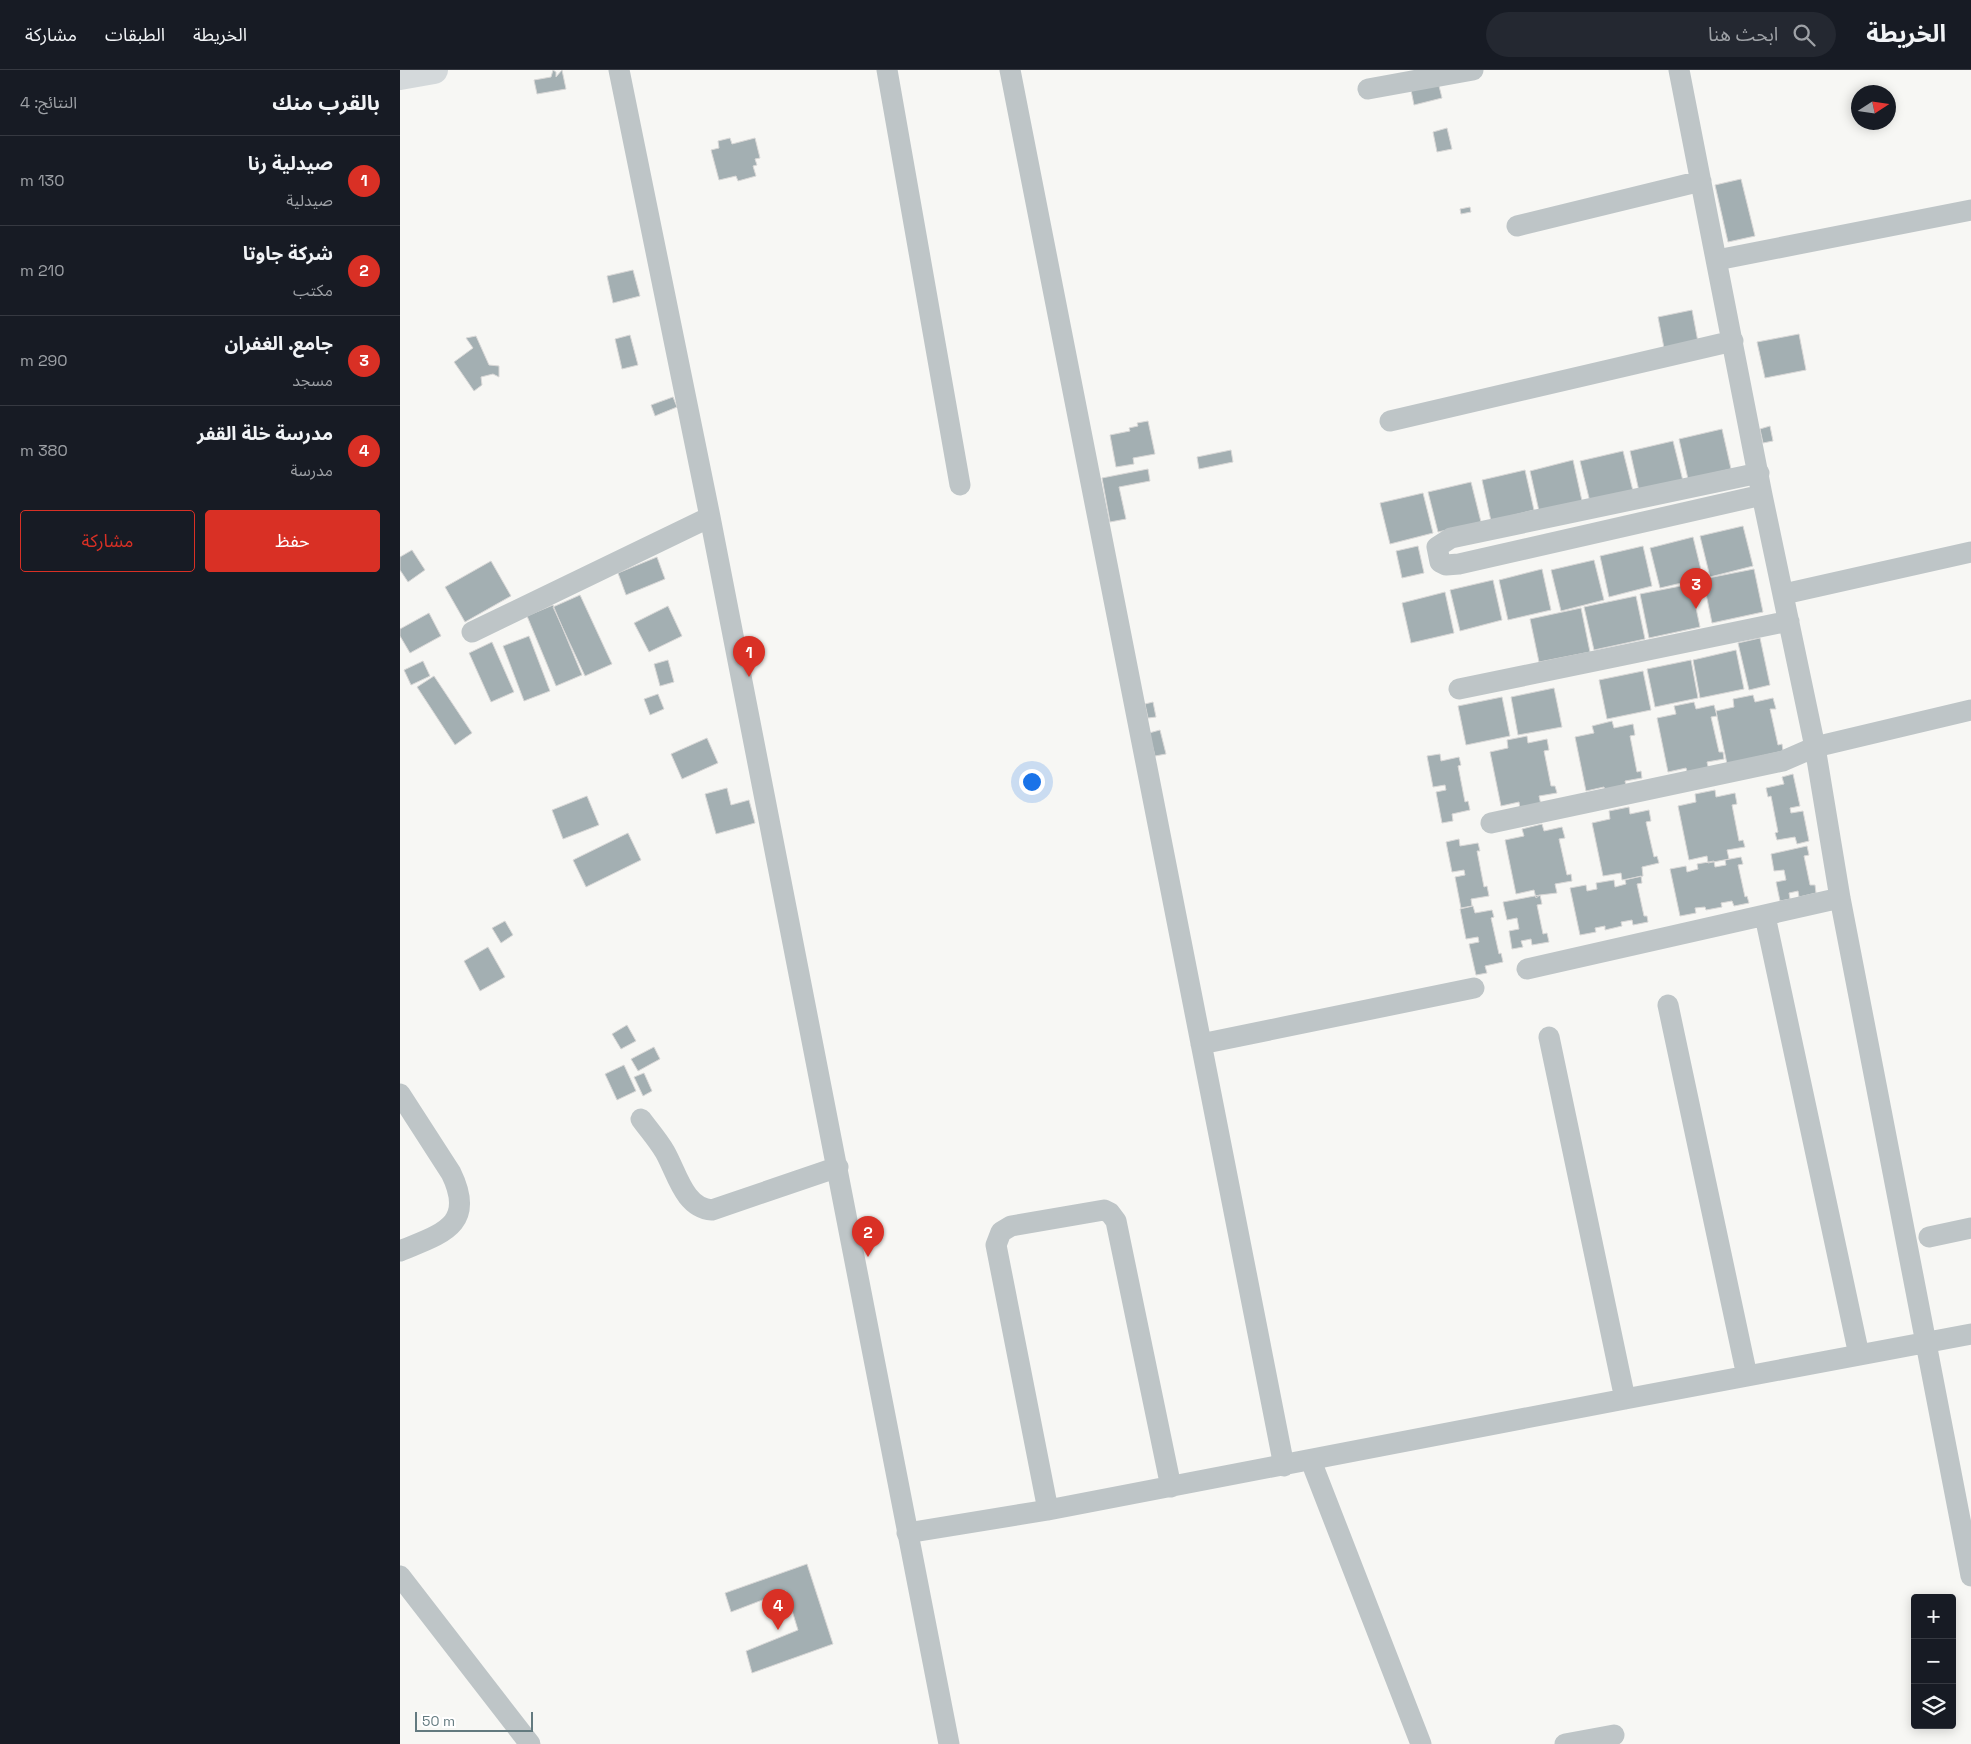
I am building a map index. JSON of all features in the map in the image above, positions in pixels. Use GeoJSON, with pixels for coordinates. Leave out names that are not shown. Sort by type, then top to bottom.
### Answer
{"type":"FeatureCollection","features":[{"type":"Feature","properties":{"kind":"main road"},"geometry":{"type":"LineString","coordinates":[[400,76],[434,70]]}},
{"type":"Feature","properties":{"kind":"street"},"geometry":{"type":"LineString","coordinates":[[619,70],[710,517],[949,1744]]}},
{"type":"Feature","properties":{"kind":"street"},"geometry":{"type":"LineString","coordinates":[[887,70],[960,485]]}},
{"type":"Feature","properties":{"kind":"street"},"geometry":{"type":"LineString","coordinates":[[1010,70],[1284,1466]]}},
{"type":"Feature","properties":{"kind":"street"},"geometry":{"type":"LineString","coordinates":[[1368,89],[1473,70]]}},
{"type":"Feature","properties":{"kind":"street"},"geometry":{"type":"LineString","coordinates":[[1679,70],[1762,495],[1815,747],[1840,898],[1971,1576]]}},
{"type":"Feature","properties":{"kind":"street"},"geometry":{"type":"LineString","coordinates":[[1517,226],[1701,181]]}},
{"type":"Feature","properties":{"kind":"street"},"geometry":{"type":"LineString","coordinates":[[1717,260],[1971,210]]}},
{"type":"Feature","properties":{"kind":"street"},"geometry":{"type":"LineString","coordinates":[[1390,421],[1733,341]]}},
{"type":"Feature","properties":{"kind":"street"},"geometry":{"type":"LineString","coordinates":[[1759,473],[1451,538],[1437,547],[1440,562],[1446,565],[1459,564],[1762,495]]}},
{"type":"Feature","properties":{"kind":"street"},"geometry":{"type":"LineString","coordinates":[[472,632],[710,517]]}},
{"type":"Feature","properties":{"kind":"street"},"geometry":{"type":"LineString","coordinates":[[1784,594],[1971,552]]}},
{"type":"Feature","properties":{"kind":"street"},"geometry":{"type":"LineString","coordinates":[[1459,689],[1789,621]]}},
{"type":"Feature","properties":{"kind":"street"},"geometry":{"type":"LineString","coordinates":[[1491,824],[1783,761],[1815,747],[1971,710]]}},
{"type":"Feature","properties":{"kind":"street"},"geometry":{"type":"LineString","coordinates":[[1527,969],[1840,898]]}},
{"type":"Feature","properties":{"kind":"street"},"geometry":{"type":"LineString","coordinates":[[1765,916],[1859,1355]]}},
{"type":"Feature","properties":{"kind":"street"},"geometry":{"type":"LineString","coordinates":[[1201,1044],[1474,988]]}},
{"type":"Feature","properties":{"kind":"street"},"geometry":{"type":"LineString","coordinates":[[1668,1005],[1748,1376]]}},
{"type":"Feature","properties":{"kind":"street"},"geometry":{"type":"LineString","coordinates":[[1549,1038],[1625,1399]]}},
{"type":"Feature","properties":{"kind":"street"},"geometry":{"type":"LineString","coordinates":[[400,1094],[451,1173],[458,1186],[460,1200],[458,1215],[452,1226],[441,1234],[400,1251]]}},
{"type":"Feature","properties":{"kind":"street"},"geometry":{"type":"LineString","coordinates":[[641,1119],[665,1152],[686,1196],[695,1205],[704,1210],[712,1210],[838,1167]]}},
{"type":"Feature","properties":{"kind":"street"},"geometry":{"type":"LineString","coordinates":[[1048,1510],[996,1245],[1001,1232],[1011,1226],[1104,1210],[1116,1221],[1171,1487]]}},
{"type":"Feature","properties":{"kind":"street"},"geometry":{"type":"LineString","coordinates":[[1929,1237],[1971,1228]]}},
{"type":"Feature","properties":{"kind":"street"},"geometry":{"type":"LineString","coordinates":[[907,1532],[1048,1510],[1971,1334]]}},
{"type":"Feature","properties":{"kind":"street"},"geometry":{"type":"LineString","coordinates":[[1311,1461],[1421,1744]]}},
{"type":"Feature","properties":{"kind":"street"},"geometry":{"type":"LineString","coordinates":[[400,1576],[530,1744]]}},
{"type":"Feature","properties":{"kind":"street"},"geometry":{"type":"LineString","coordinates":[[1564,1744],[1614,1735]]}},
{"type":"Feature","properties":{"kind":"building"},"geometry":{"type":"Polygon","coordinates":[[[553,70],[556,72],[556,77],[562,70],[566,89],[537,94],[534,80],[551,77],[553,70]]]}},
{"type":"Feature","properties":{"kind":"building"},"geometry":{"type":"Polygon","coordinates":[[[1437,78],[1442,98],[1414,105],[1410,85],[1437,78]]]}},
{"type":"Feature","properties":{"kind":"building"},"geometry":{"type":"Polygon","coordinates":[[[1447,128],[1452,149],[1437,152],[1433,132],[1447,128]]]}},
{"type":"Feature","properties":{"kind":"building"},"geometry":{"type":"Polygon","coordinates":[[[730,138],[732,144],[755,138],[760,158],[755,159],[757,165],[753,166],[756,176],[738,181],[736,176],[719,180],[711,150],[719,148],[718,141],[730,138]]]}},
{"type":"Feature","properties":{"kind":"building"},"geometry":{"type":"Polygon","coordinates":[[[1741,179],[1755,236],[1728,242],[1715,185],[1741,179]]]}},
{"type":"Feature","properties":{"kind":"building"},"geometry":{"type":"Polygon","coordinates":[[[1470,207],[1471,212],[1461,214],[1460,209],[1470,207]]]}},
{"type":"Feature","properties":{"kind":"building"},"geometry":{"type":"Polygon","coordinates":[[[633,270],[640,296],[613,303],[607,276],[633,270]]]}},
{"type":"Feature","properties":{"kind":"building"},"geometry":{"type":"Polygon","coordinates":[[[1692,310],[1698,342],[1664,348],[1658,317],[1692,310]]]}},
{"type":"Feature","properties":{"kind":"building"},"geometry":{"type":"Polygon","coordinates":[[[1799,334],[1806,370],[1765,378],[1757,342],[1799,334]]]}},
{"type":"Feature","properties":{"kind":"building"},"geometry":{"type":"Polygon","coordinates":[[[630,335],[638,365],[622,369],[615,339],[630,335]]]}},
{"type":"Feature","properties":{"kind":"building"},"geometry":{"type":"Polygon","coordinates":[[[476,336],[489,365],[499,366],[499,377],[493,374],[481,377],[482,385],[474,391],[454,362],[473,348],[466,338],[476,336]]]}},
{"type":"Feature","properties":{"kind":"building"},"geometry":{"type":"Polygon","coordinates":[[[673,397],[677,407],[655,416],[651,405],[673,397]]]}},
{"type":"Feature","properties":{"kind":"building"},"geometry":{"type":"Polygon","coordinates":[[[1148,421],[1155,454],[1133,458],[1134,464],[1116,467],[1110,435],[1130,431],[1129,428],[1138,426],[1137,423],[1148,421]]]}},
{"type":"Feature","properties":{"kind":"building"},"geometry":{"type":"Polygon","coordinates":[[[1770,426],[1773,441],[1763,443],[1760,429],[1770,426]]]}},
{"type":"Feature","properties":{"kind":"building"},"geometry":{"type":"Polygon","coordinates":[[[1722,429],[1731,469],[1688,479],[1679,439],[1722,429]]]}},
{"type":"Feature","properties":{"kind":"building"},"geometry":{"type":"Polygon","coordinates":[[[1673,441],[1683,481],[1639,491],[1630,451],[1673,441]]]}},
{"type":"Feature","properties":{"kind":"building"},"geometry":{"type":"Polygon","coordinates":[[[1231,450],[1233,462],[1199,469],[1197,457],[1231,450]]]}},
{"type":"Feature","properties":{"kind":"building"},"geometry":{"type":"Polygon","coordinates":[[[1623,451],[1633,491],[1590,502],[1580,461],[1623,451]]]}},
{"type":"Feature","properties":{"kind":"building"},"geometry":{"type":"Polygon","coordinates":[[[1573,460],[1582,501],[1539,511],[1530,471],[1573,460]]]}},
{"type":"Feature","properties":{"kind":"building"},"geometry":{"type":"Polygon","coordinates":[[[1148,469],[1150,481],[1119,487],[1126,519],[1110,522],[1102,478],[1148,469]]]}},
{"type":"Feature","properties":{"kind":"building"},"geometry":{"type":"Polygon","coordinates":[[[1525,470],[1534,510],[1491,521],[1482,480],[1525,470]]]}},
{"type":"Feature","properties":{"kind":"building"},"geometry":{"type":"Polygon","coordinates":[[[1471,482],[1481,522],[1438,532],[1428,492],[1471,482]]]}},
{"type":"Feature","properties":{"kind":"building"},"geometry":{"type":"Polygon","coordinates":[[[1423,493],[1433,533],[1390,544],[1380,503],[1423,493]]]}},
{"type":"Feature","properties":{"kind":"building"},"geometry":{"type":"Polygon","coordinates":[[[1743,526],[1753,566],[1710,577],[1700,536],[1743,526]]]}},
{"type":"Feature","properties":{"kind":"building"},"geometry":{"type":"Polygon","coordinates":[[[1693,537],[1703,578],[1660,588],[1650,548],[1693,537]]]}},
{"type":"Feature","properties":{"kind":"building"},"geometry":{"type":"Polygon","coordinates":[[[1418,546],[1424,573],[1402,578],[1396,551],[1418,546]]]}},
{"type":"Feature","properties":{"kind":"building"},"geometry":{"type":"Polygon","coordinates":[[[1643,546],[1652,586],[1609,597],[1600,556],[1643,546]]]}},
{"type":"Feature","properties":{"kind":"building"},"geometry":{"type":"Polygon","coordinates":[[[412,550],[425,570],[408,582],[400,570],[400,557],[412,550]]]}},
{"type":"Feature","properties":{"kind":"building"},"geometry":{"type":"Polygon","coordinates":[[[657,557],[665,579],[626,595],[618,573],[657,557]]]}},
{"type":"Feature","properties":{"kind":"building"},"geometry":{"type":"Polygon","coordinates":[[[1594,560],[1604,600],[1561,611],[1551,570],[1594,560]]]}},
{"type":"Feature","properties":{"kind":"building"},"geometry":{"type":"Polygon","coordinates":[[[491,561],[511,596],[465,622],[445,587],[491,561]]]}},
{"type":"Feature","properties":{"kind":"building"},"geometry":{"type":"Polygon","coordinates":[[[1542,569],[1551,610],[1508,620],[1499,580],[1542,569]]]}},
{"type":"Feature","properties":{"kind":"building"},"geometry":{"type":"Polygon","coordinates":[[[1754,569],[1763,612],[1712,623],[1703,579],[1754,569]]]}},
{"type":"Feature","properties":{"kind":"building"},"geometry":{"type":"Polygon","coordinates":[[[1493,580],[1502,620],[1460,631],[1450,590],[1493,580]]]}},
{"type":"Feature","properties":{"kind":"building"},"geometry":{"type":"Polygon","coordinates":[[[1691,584],[1700,627],[1649,638],[1640,594],[1691,584]]]}},
{"type":"Feature","properties":{"kind":"building"},"geometry":{"type":"Polygon","coordinates":[[[1445,592],[1454,633],[1411,643],[1402,603],[1445,592]]]}},
{"type":"Feature","properties":{"kind":"building"},"geometry":{"type":"Polygon","coordinates":[[[580,595],[612,664],[585,676],[553,607],[580,595]]]}},
{"type":"Feature","properties":{"kind":"building"},"geometry":{"type":"Polygon","coordinates":[[[1636,596],[1645,639],[1594,650],[1584,607],[1636,596]]]}},
{"type":"Feature","properties":{"kind":"building"},"geometry":{"type":"Polygon","coordinates":[[[553,605],[582,675],[556,686],[527,616],[553,605]]]}},
{"type":"Feature","properties":{"kind":"building"},"geometry":{"type":"Polygon","coordinates":[[[668,606],[682,636],[649,652],[634,623],[668,606]]]}},
{"type":"Feature","properties":{"kind":"building"},"geometry":{"type":"Polygon","coordinates":[[[1581,608],[1590,652],[1539,662],[1530,619],[1581,608]]]}},
{"type":"Feature","properties":{"kind":"building"},"geometry":{"type":"Polygon","coordinates":[[[429,613],[441,636],[410,653],[400,636],[400,629],[429,613]]]}},
{"type":"Feature","properties":{"kind":"building"},"geometry":{"type":"Polygon","coordinates":[[[529,636],[550,691],[524,701],[503,646],[529,636]]]}},
{"type":"Feature","properties":{"kind":"building"},"geometry":{"type":"Polygon","coordinates":[[[1760,638],[1770,685],[1749,690],[1738,643],[1760,638]]]}},
{"type":"Feature","properties":{"kind":"building"},"geometry":{"type":"Polygon","coordinates":[[[492,642],[514,692],[491,702],[469,653],[492,642]]]}},
{"type":"Feature","properties":{"kind":"building"},"geometry":{"type":"Polygon","coordinates":[[[1736,650],[1744,689],[1700,698],[1693,660],[1736,650]]]}},
{"type":"Feature","properties":{"kind":"building"},"geometry":{"type":"Polygon","coordinates":[[[668,660],[674,682],[660,686],[654,664],[668,660]]]}},
{"type":"Feature","properties":{"kind":"building"},"geometry":{"type":"Polygon","coordinates":[[[1691,660],[1698,698],[1655,707],[1647,669],[1691,660]]]}},
{"type":"Feature","properties":{"kind":"building"},"geometry":{"type":"Polygon","coordinates":[[[423,661],[430,676],[411,685],[404,670],[423,661]]]}},
{"type":"Feature","properties":{"kind":"building"},"geometry":{"type":"Polygon","coordinates":[[[1643,671],[1651,710],[1607,719],[1599,680],[1643,671]]]}},
{"type":"Feature","properties":{"kind":"building"},"geometry":{"type":"Polygon","coordinates":[[[434,676],[472,733],[455,745],[417,687],[434,676]]]}},
{"type":"Feature","properties":{"kind":"building"},"geometry":{"type":"Polygon","coordinates":[[[1554,688],[1562,727],[1518,735],[1511,697],[1554,688]]]}},
{"type":"Feature","properties":{"kind":"building"},"geometry":{"type":"Polygon","coordinates":[[[658,694],[664,709],[650,715],[644,699],[658,694]]]}},
{"type":"Feature","properties":{"kind":"building"},"geometry":{"type":"Polygon","coordinates":[[[1753,695],[1755,702],[1773,698],[1776,709],[1770,709],[1778,745],[1782,744],[1783,751],[1727,764],[1716,711],[1734,707],[1733,699],[1753,695]]]}},
{"type":"Feature","properties":{"kind":"building"},"geometry":{"type":"Polygon","coordinates":[[[1502,697],[1510,736],[1466,745],[1458,706],[1502,697]]]}},
{"type":"Feature","properties":{"kind":"building"},"geometry":{"type":"Polygon","coordinates":[[[1153,702],[1156,717],[1148,718],[1145,704],[1153,702]]]}},
{"type":"Feature","properties":{"kind":"building"},"geometry":{"type":"Polygon","coordinates":[[[1694,702],[1696,709],[1714,705],[1717,716],[1711,717],[1719,752],[1723,752],[1724,759],[1707,762],[1709,771],[1688,775],[1686,768],[1668,772],[1657,718],[1676,714],[1674,706],[1694,702]]]}},
{"type":"Feature","properties":{"kind":"building"},"geometry":{"type":"Polygon","coordinates":[[[1612,721],[1614,728],[1633,724],[1635,735],[1630,736],[1637,772],[1641,771],[1642,778],[1625,781],[1627,790],[1606,794],[1604,787],[1586,791],[1575,737],[1594,733],[1592,726],[1612,721]]]}},
{"type":"Feature","properties":{"kind":"building"},"geometry":{"type":"Polygon","coordinates":[[[1160,730],[1166,754],[1155,756],[1149,733],[1160,730]]]}},
{"type":"Feature","properties":{"kind":"building"},"geometry":{"type":"Polygon","coordinates":[[[1527,736],[1528,743],[1547,739],[1549,750],[1544,751],[1551,786],[1555,786],[1557,793],[1539,796],[1541,805],[1520,809],[1519,802],[1501,806],[1490,752],[1508,748],[1507,740],[1527,736]]]}},
{"type":"Feature","properties":{"kind":"building"},"geometry":{"type":"Polygon","coordinates":[[[707,738],[718,763],[682,779],[671,754],[707,738]]]}},
{"type":"Feature","properties":{"kind":"building"},"geometry":{"type":"Polygon","coordinates":[[[1440,754],[1441,761],[1459,757],[1461,765],[1458,766],[1465,802],[1468,801],[1470,810],[1452,814],[1453,821],[1442,823],[1436,792],[1446,790],[1445,785],[1433,787],[1427,756],[1440,754]]]}},
{"type":"Feature","properties":{"kind":"building"},"geometry":{"type":"Polygon","coordinates":[[[1793,774],[1800,806],[1790,808],[1791,813],[1803,811],[1809,841],[1797,844],[1795,837],[1777,840],[1775,833],[1778,832],[1771,796],[1768,797],[1766,788],[1784,784],[1782,777],[1793,774]]]}},
{"type":"Feature","properties":{"kind":"building"},"geometry":{"type":"Polygon","coordinates":[[[727,788],[731,805],[749,800],[755,823],[716,834],[705,794],[727,788]]]}},
{"type":"Feature","properties":{"kind":"building"},"geometry":{"type":"Polygon","coordinates":[[[1715,790],[1716,797],[1735,793],[1737,804],[1732,805],[1739,841],[1743,840],[1745,847],[1727,850],[1729,859],[1708,863],[1707,856],[1689,860],[1678,806],[1696,802],[1695,794],[1715,790]]]}},
{"type":"Feature","properties":{"kind":"building"},"geometry":{"type":"Polygon","coordinates":[[[587,796],[599,825],[563,839],[552,810],[587,796]]]}},
{"type":"Feature","properties":{"kind":"building"},"geometry":{"type":"Polygon","coordinates":[[[1629,807],[1630,814],[1649,810],[1651,821],[1646,822],[1654,857],[1657,856],[1659,863],[1642,867],[1643,876],[1622,880],[1621,873],[1603,876],[1592,823],[1610,819],[1609,811],[1629,807]]]}},
{"type":"Feature","properties":{"kind":"building"},"geometry":{"type":"Polygon","coordinates":[[[1542,824],[1544,831],[1562,827],[1565,838],[1559,839],[1567,875],[1571,874],[1572,881],[1555,884],[1557,893],[1540,895],[1536,898],[1534,890],[1516,894],[1505,840],[1524,836],[1522,829],[1542,824]]]}},
{"type":"Feature","properties":{"kind":"building"},"geometry":{"type":"Polygon","coordinates":[[[628,833],[641,860],[586,887],[573,860],[628,833]]]}},
{"type":"Feature","properties":{"kind":"building"},"geometry":{"type":"Polygon","coordinates":[[[1459,839],[1460,846],[1478,843],[1480,851],[1477,851],[1484,887],[1487,886],[1489,896],[1471,899],[1472,906],[1461,908],[1455,877],[1465,875],[1464,870],[1452,872],[1446,842],[1459,839]]]}},
{"type":"Feature","properties":{"kind":"building"},"geometry":{"type":"Polygon","coordinates":[[[1807,846],[1809,855],[1804,856],[1810,885],[1815,885],[1816,893],[1799,897],[1798,891],[1789,893],[1790,899],[1780,901],[1776,882],[1786,880],[1784,870],[1774,871],[1771,854],[1807,846]]]}},
{"type":"Feature","properties":{"kind":"building"},"geometry":{"type":"Polygon","coordinates":[[[1741,857],[1743,864],[1738,865],[1745,897],[1747,896],[1749,903],[1734,906],[1732,901],[1721,903],[1722,907],[1706,910],[1705,907],[1695,908],[1696,913],[1680,916],[1670,869],[1686,866],[1687,872],[1698,869],[1697,864],[1714,861],[1715,867],[1726,865],[1725,860],[1741,857]]]}},
{"type":"Feature","properties":{"kind":"building"},"geometry":{"type":"Polygon","coordinates":[[[1641,876],[1642,883],[1637,884],[1644,916],[1647,916],[1648,922],[1633,925],[1632,920],[1621,922],[1622,926],[1605,930],[1605,926],[1595,928],[1596,932],[1580,935],[1570,888],[1586,885],[1587,891],[1597,889],[1596,883],[1614,880],[1615,887],[1626,884],[1625,880],[1641,876]]]}},
{"type":"Feature","properties":{"kind":"building"},"geometry":{"type":"Polygon","coordinates":[[[1540,895],[1542,904],[1537,905],[1543,934],[1547,933],[1549,942],[1532,945],[1531,939],[1521,941],[1523,947],[1512,949],[1509,931],[1519,929],[1517,918],[1507,920],[1503,902],[1540,895]]]}},
{"type":"Feature","properties":{"kind":"building"},"geometry":{"type":"Polygon","coordinates":[[[1473,906],[1475,913],[1492,910],[1494,917],[1491,918],[1499,954],[1501,953],[1503,962],[1485,966],[1487,973],[1476,975],[1469,944],[1479,942],[1478,937],[1466,939],[1460,909],[1473,906]]]}},
{"type":"Feature","properties":{"kind":"building"},"geometry":{"type":"Polygon","coordinates":[[[505,921],[513,935],[501,943],[492,928],[505,921]]]}},
{"type":"Feature","properties":{"kind":"building"},"geometry":{"type":"Polygon","coordinates":[[[488,947],[505,977],[480,991],[464,961],[488,947]]]}},
{"type":"Feature","properties":{"kind":"building"},"geometry":{"type":"Polygon","coordinates":[[[627,1025],[636,1041],[621,1049],[612,1034],[627,1025]]]}},
{"type":"Feature","properties":{"kind":"building"},"geometry":{"type":"Polygon","coordinates":[[[654,1047],[660,1059],[638,1071],[631,1059],[654,1047]]]}},
{"type":"Feature","properties":{"kind":"building"},"geometry":{"type":"Polygon","coordinates":[[[624,1065],[636,1091],[617,1100],[605,1074],[624,1065]]]}},
{"type":"Feature","properties":{"kind":"building"},"geometry":{"type":"Polygon","coordinates":[[[644,1073],[652,1091],[643,1096],[634,1077],[644,1073]]]}},
{"type":"Feature","properties":{"kind":"building"},"geometry":{"type":"Polygon","coordinates":[[[807,1564],[833,1644],[752,1673],[746,1651],[798,1630],[786,1591],[731,1612],[725,1593],[807,1564]]]}},
{"type":"Feature","properties":{"kind":"place","name":"جامع. الغفران"},"geometry":{"type":"Point","coordinates":[1696,609]}},
{"type":"Feature","properties":{"kind":"place","name":"صيدلية رنا"},"geometry":{"type":"Point","coordinates":[749,677]}},
{"type":"Feature","properties":{"kind":"place","name":"شركة جاوتا"},"geometry":{"type":"Point","coordinates":[868,1257]}},
{"type":"Feature","properties":{"kind":"place","name":"مدرسة خلة القفر"},"geometry":{"type":"Point","coordinates":[778,1630]}}]}
